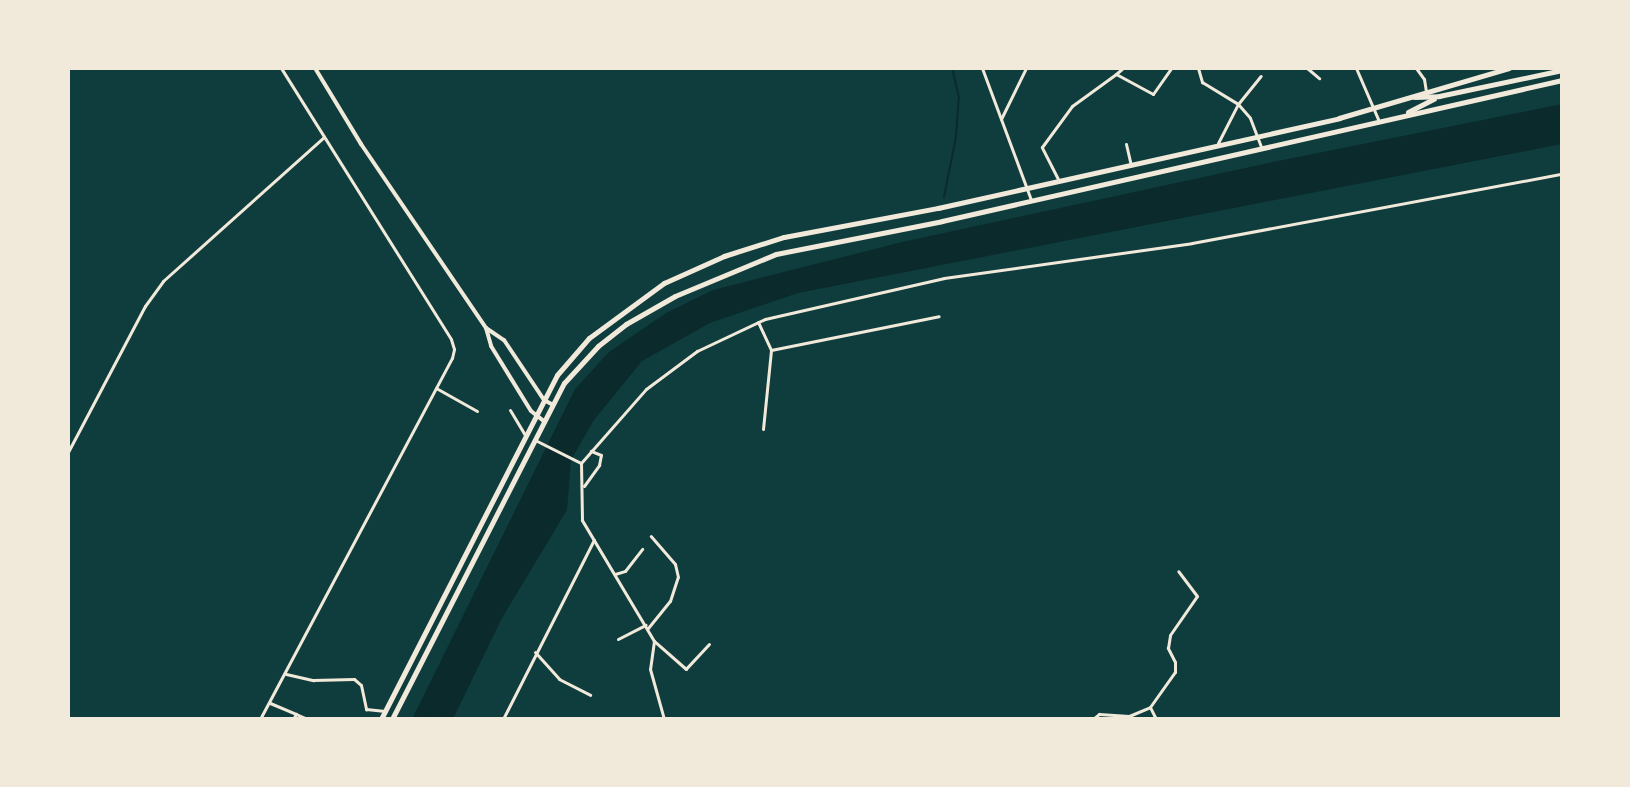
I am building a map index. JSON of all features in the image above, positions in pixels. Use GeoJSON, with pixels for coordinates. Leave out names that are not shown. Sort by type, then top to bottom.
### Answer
{"type":"FeatureCollection","features":[{"type":"Feature","properties":{"kind":"main road"},"geometry":{"type":"LineString","coordinates":[[381,719],[551,384],[575,352],[615,316],[664,283],[757,244],[1027,189],[1375,109],[1509,68]]}},
{"type":"Feature","properties":{"kind":"main road"},"geometry":{"type":"LineString","coordinates":[[1409,98],[1440,96],[1562,70]]}},
{"type":"Feature","properties":{"kind":"main road"},"geometry":{"type":"LineString","coordinates":[[392,719],[561,389],[588,355],[626,324],[675,296],[762,259],[1562,80]]}},
{"type":"Feature","properties":{"kind":"main road"},"geometry":{"type":"LineString","coordinates":[[1408,112],[1440,96]]}},
{"type":"Feature","properties":{"kind":"main road"},"geometry":{"type":"LineString","coordinates":[[1176,154],[1179,166]]}},
{"type":"Feature","properties":{"kind":"main road"},"geometry":{"type":"LineString","coordinates":[[1107,170],[1110,182]]}},
{"type":"Feature","properties":{"kind":"main road"},"geometry":{"type":"LineString","coordinates":[[757,244],[762,259]]}},
{"type":"Feature","properties":{"kind":"main road"},"geometry":{"type":"LineString","coordinates":[[551,384],[556,390],[561,389]]}},
{"type":"Feature","properties":{"kind":"street"},"geometry":{"type":"LineString","coordinates":[[260,719],[452,358],[451,339],[281,68]]}},
{"type":"Feature","properties":{"kind":"street"},"geometry":{"type":"LineString","coordinates":[[315,68],[361,144],[486,328],[491,346],[535,416],[544,421]]}},
{"type":"Feature","properties":{"kind":"street"},"geometry":{"type":"LineString","coordinates":[[982,68],[1031,200]]}},
{"type":"Feature","properties":{"kind":"street"},"geometry":{"type":"LineString","coordinates":[[1001,119],[1026,68]]}},
{"type":"Feature","properties":{"kind":"street"},"geometry":{"type":"LineString","coordinates":[[1059,181],[1042,151],[1043,143],[1072,106],[1123,68]]}},
{"type":"Feature","properties":{"kind":"street"},"geometry":{"type":"LineString","coordinates":[[1116,74],[1153,94],[1171,68]]}},
{"type":"Feature","properties":{"kind":"street"},"geometry":{"type":"LineString","coordinates":[[1198,68],[1202,82],[1238,104],[1258,134],[1261,147]]}},
{"type":"Feature","properties":{"kind":"street"},"geometry":{"type":"LineString","coordinates":[[1307,68],[1319,78]]}},
{"type":"Feature","properties":{"kind":"street"},"geometry":{"type":"LineString","coordinates":[[1356,68],[1378,119]]}},
{"type":"Feature","properties":{"kind":"street"},"geometry":{"type":"LineString","coordinates":[[1416,68],[1424,79],[1426,92]]}},
{"type":"Feature","properties":{"kind":"street"},"geometry":{"type":"LineString","coordinates":[[1217,144],[1238,104],[1261,76]]}},
{"type":"Feature","properties":{"kind":"street"},"geometry":{"type":"LineString","coordinates":[[68,452],[145,306],[163,281],[323,138]]}},
{"type":"Feature","properties":{"kind":"street"},"geometry":{"type":"LineString","coordinates":[[1126,144],[1131,165]]}},
{"type":"Feature","properties":{"kind":"street"},"geometry":{"type":"LineString","coordinates":[[709,644],[686,669],[654,641],[582,520],[584,486],[581,463],[632,402],[667,372],[709,345],[758,322],[944,278],[1192,243],[1562,174]]}},
{"type":"Feature","properties":{"kind":"street"},"geometry":{"type":"LineString","coordinates":[[771,350],[939,316]]}},
{"type":"Feature","properties":{"kind":"street"},"geometry":{"type":"LineString","coordinates":[[758,322],[771,350],[763,429]]}},
{"type":"Feature","properties":{"kind":"street"},"geometry":{"type":"LineString","coordinates":[[486,328],[504,340],[544,400],[553,405]]}},
{"type":"Feature","properties":{"kind":"street"},"geometry":{"type":"LineString","coordinates":[[436,388],[477,411]]}},
{"type":"Feature","properties":{"kind":"street"},"geometry":{"type":"LineString","coordinates":[[510,410],[525,435]]}},
{"type":"Feature","properties":{"kind":"street"},"geometry":{"type":"LineString","coordinates":[[535,440],[581,463]]}},
{"type":"Feature","properties":{"kind":"street"},"geometry":{"type":"LineString","coordinates":[[584,486],[599,465],[601,455],[591,451]]}},
{"type":"Feature","properties":{"kind":"street"},"geometry":{"type":"LineString","coordinates":[[618,639],[647,626],[670,601],[678,577],[675,564],[651,536]]}},
{"type":"Feature","properties":{"kind":"street"},"geometry":{"type":"LineString","coordinates":[[503,719],[594,540]]}},
{"type":"Feature","properties":{"kind":"street"},"geometry":{"type":"LineString","coordinates":[[615,574],[625,571],[642,549]]}},
{"type":"Feature","properties":{"kind":"street"},"geometry":{"type":"LineString","coordinates":[[1093,719],[1099,714],[1129,716],[1150,707],[1173,677],[1175,662],[1168,648],[1170,635],[1197,596],[1178,571]]}},
{"type":"Feature","properties":{"kind":"street"},"geometry":{"type":"LineString","coordinates":[[654,641],[650,669],[664,719]]}},
{"type":"Feature","properties":{"kind":"street"},"geometry":{"type":"LineString","coordinates":[[535,652],[559,679],[590,695]]}},
{"type":"Feature","properties":{"kind":"street"},"geometry":{"type":"LineString","coordinates":[[285,673],[313,680],[354,679],[361,685],[366,709],[385,711]]}},
{"type":"Feature","properties":{"kind":"street"},"geometry":{"type":"LineString","coordinates":[[269,703],[294,717],[307,719]]}},
{"type":"Feature","properties":{"kind":"street"},"geometry":{"type":"LineString","coordinates":[[1150,707],[1156,719]]}},
{"type":"Feature","properties":{"kind":"water"},"geometry":{"type":"Polygon","coordinates":[[[1562,104],[1562,144],[798,293],[710,323],[642,361],[594,420],[571,460],[567,510],[502,618],[453,719],[412,719],[575,389],[609,352],[666,313],[713,290],[902,242],[1562,104]]]}},
{"type":"Feature","properties":{"kind":"waterway"},"geometry":{"type":"LineString","coordinates":[[944,197],[956,137],[959,98],[952,68]]}},
{"type":"Feature","properties":{"kind":"waterway"},"geometry":{"type":"LineString","coordinates":[[433,719],[521,542]]}}]}
